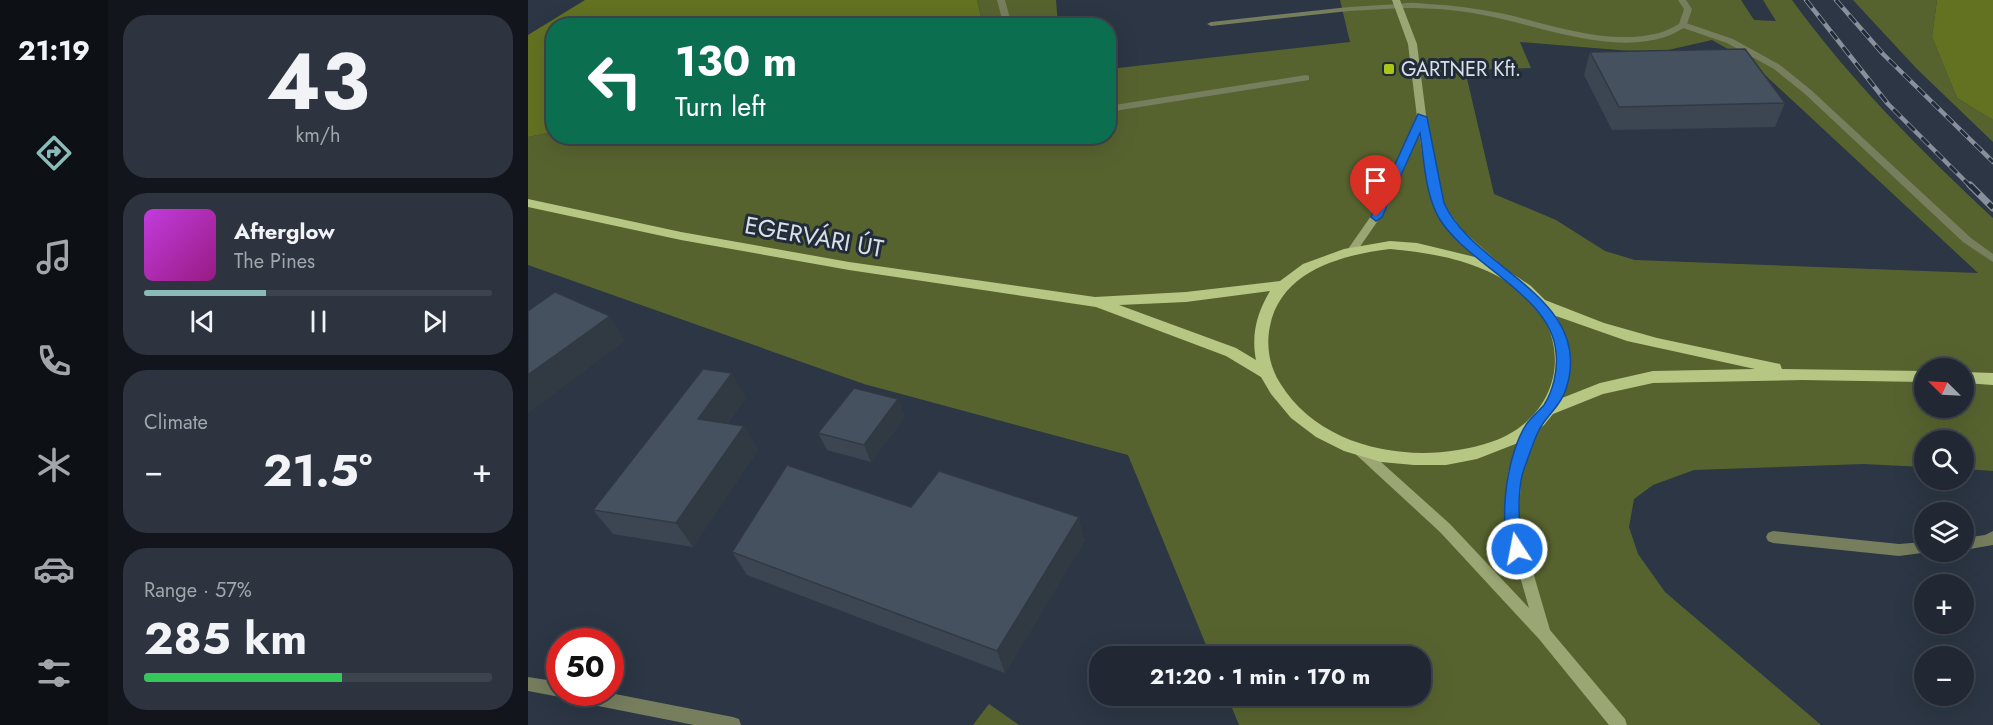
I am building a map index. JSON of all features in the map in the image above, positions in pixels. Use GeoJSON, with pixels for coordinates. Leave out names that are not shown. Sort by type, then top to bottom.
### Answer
{"type":"FeatureCollection","features":[{"type":"Feature","properties":{"kind":"main road"},"geometry":{"type":"LineString","coordinates":[[1398,3],[1412,36],[1418,63],[1422,117],[1438,203],[1444,217],[1463,241],[1539,302],[1583,323],[1650,342],[1802,374]]}},
{"type":"Feature","properties":{"kind":"main road"},"geometry":{"type":"LineString","coordinates":[[1353,249],[1383,206],[1422,117]]}},
{"type":"Feature","properties":{"kind":"main road","name":"EGERVÁRI ÚT"},"geometry":{"type":"LineString","coordinates":[[528,202],[681,236],[837,264],[1095,302],[1186,297],[1285,285]]}},
{"type":"Feature","properties":{"kind":"main road"},"geometry":{"type":"LineString","coordinates":[[1502,273],[1467,257],[1420,246],[1390,245],[1353,249],[1319,261],[1285,285],[1270,303],[1262,325],[1260,348],[1266,373],[1276,391],[1309,423],[1356,448],[1445,528],[1544,634],[1619,725]]}},
{"type":"Feature","properties":{"kind":"main road","name":"EGERVÁRI ÚT"},"geometry":{"type":"LineString","coordinates":[[1095,302],[1231,352],[1266,373]]}},
{"type":"Feature","properties":{"kind":"main road"},"geometry":{"type":"LineString","coordinates":[[1356,448],[1407,459],[1464,456],[1514,439],[1533,426],[1548,410],[1560,389],[1563,353],[1559,335],[1539,302]]}},
{"type":"Feature","properties":{"kind":"main road"},"geometry":{"type":"LineString","coordinates":[[1548,410],[1600,389],[1637,379],[1802,374],[1914,377]]}},
{"type":"Feature","properties":{"kind":"main road"},"geometry":{"type":"LineString","coordinates":[[1974,378],[1993,379]]}},
{"type":"Feature","properties":{"kind":"main road"},"geometry":{"type":"LineString","coordinates":[[1533,426],[1515,472],[1512,521],[1517,549],[1544,634]]}},
{"type":"Feature","properties":{"kind":"street"},"geometry":{"type":"LineString","coordinates":[[1001,0],[1006,18]]}},
{"type":"Feature","properties":{"kind":"street"},"geometry":{"type":"LineString","coordinates":[[1211,24],[1398,3],[1452,8],[1567,31],[1628,39],[1662,37],[1683,25],[1688,9],[1682,0]]}},
{"type":"Feature","properties":{"kind":"street"},"geometry":{"type":"LineString","coordinates":[[1683,25],[1730,41],[1777,67],[1808,92],[1967,240],[1993,259]]}},
{"type":"Feature","properties":{"kind":"street"},"geometry":{"type":"LineString","coordinates":[[1116,108],[1306,78]]}},
{"type":"Feature","properties":{"kind":"street"},"geometry":{"type":"LineString","coordinates":[[1773,537],[1899,550],[1914,549]]}},
{"type":"Feature","properties":{"kind":"street"},"geometry":{"type":"LineString","coordinates":[[1974,543],[1988,542],[1993,537]]}},
{"type":"Feature","properties":{"kind":"street"},"geometry":{"type":"LineString","coordinates":[[528,684],[546,687]]}},
{"type":"Feature","properties":{"kind":"street"},"geometry":{"type":"LineString","coordinates":[[624,703],[733,725]]}},
{"type":"Feature","properties":{"kind":"green space"},"geometry":{"type":"Polygon","coordinates":[[[585,0],[977,0],[981,18],[556,18],[585,0]]]}},
{"type":"Feature","properties":{"kind":"green space"},"geometry":{"type":"Polygon","coordinates":[[[977,0],[1056,0],[1057,18],[981,18],[977,0]]]}},
{"type":"Feature","properties":{"kind":"green space"},"geometry":{"type":"Polygon","coordinates":[[[1340,0],[1741,0],[1754,20],[1776,21],[1763,0],[1792,0],[1814,30],[1887,114],[1993,218],[1993,471],[1974,470],[1974,430],[1914,430],[1914,466],[1864,464],[1694,470],[1653,485],[1634,499],[1629,527],[1638,554],[1665,592],[1821,725],[1239,725],[1231,706],[1431,706],[1431,646],[1206,646],[1128,455],[864,384],[528,265],[528,137],[546,133],[546,144],[1116,144],[1116,68],[1350,42],[1340,0]],[[1712,40],[1655,53],[1520,42],[1531,68],[1465,70],[1494,194],[1556,220],[1605,251],[1635,260],[1978,273],[1751,62],[1712,40]]]}},
{"type":"Feature","properties":{"kind":"green space"},"geometry":{"type":"Polygon","coordinates":[[[1853,0],[1937,0],[1932,37],[1957,98],[1993,120],[1993,142],[1916,68],[1853,0]]]}},
{"type":"Feature","properties":{"kind":"green space"},"geometry":{"type":"Polygon","coordinates":[[[1937,0],[1993,0],[1993,120],[1957,98],[1932,37],[1937,0]]]}},
{"type":"Feature","properties":{"kind":"green space"},"geometry":{"type":"Polygon","coordinates":[[[546,24],[546,133],[528,137],[528,35],[546,24]]]}},
{"type":"Feature","properties":{"kind":"green space"},"geometry":{"type":"Polygon","coordinates":[[[989,704],[1019,725],[973,725],[989,704]]]}},
{"type":"Feature","properties":{"kind":"building"},"geometry":{"type":"Polygon","coordinates":[[[1745,49],[1785,103],[1619,107],[1590,52],[1745,49]]]}},
{"type":"Feature","properties":{"kind":"building"},"geometry":{"type":"Polygon","coordinates":[[[555,292],[610,316],[528,375],[528,311],[555,292]]]}},
{"type":"Feature","properties":{"kind":"building"},"geometry":{"type":"Polygon","coordinates":[[[703,369],[732,373],[698,419],[744,426],[676,523],[593,510],[703,369]]]}},
{"type":"Feature","properties":{"kind":"building"},"geometry":{"type":"Polygon","coordinates":[[[854,388],[898,399],[864,445],[818,433],[854,388]]]}},
{"type":"Feature","properties":{"kind":"building"},"geometry":{"type":"Polygon","coordinates":[[[787,465],[911,507],[939,471],[1079,517],[997,651],[732,552],[787,465]]]}},
{"type":"Feature","properties":{"kind":"railway"},"geometry":{"type":"LineString","coordinates":[[1806,0],[1888,104],[1971,187]]}},
{"type":"Feature","properties":{"kind":"railway"},"geometry":{"type":"LineString","coordinates":[[1836,0],[1883,54],[1993,162]]}},
{"type":"Feature","properties":{"kind":"railway"},"geometry":{"type":"LineString","coordinates":[[1970,185],[1993,208]]}},
{"type":"Feature","properties":{"kind":"place","name":"GARTNER Kft."},"geometry":{"type":"Point","coordinates":[1389,69]}},
{"type":"Feature","properties":{"kind":"route"},"geometry":{"type":"LineString","coordinates":[[1376,217],[1422,117],[1438,203],[1444,217],[1463,241],[1539,302],[1559,335],[1563,353],[1560,389],[1548,410],[1533,426],[1515,472],[1511,504],[1517,549]]}}]}
